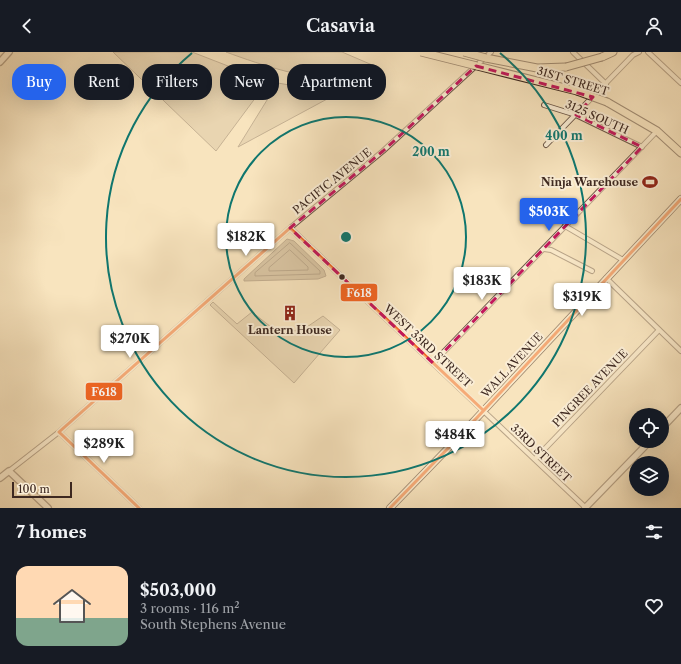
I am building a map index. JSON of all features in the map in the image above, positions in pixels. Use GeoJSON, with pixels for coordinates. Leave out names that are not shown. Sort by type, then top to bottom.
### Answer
{"type":"FeatureCollection","features":[{"type":"Feature","properties":{"kind":"main road","name":"31ST STREET"},"geometry":{"type":"LineString","coordinates":[[421,52],[577,91],[607,102],[657,131],[681,154]]}},
{"type":"Feature","properties":{"kind":"main road"},"geometry":{"type":"LineString","coordinates":[[464,52],[489,55],[537,68],[566,67],[602,57],[613,52]]}},
{"type":"Feature","properties":{"kind":"main road","name":"WALL AVENUE"},"geometry":{"type":"LineString","coordinates":[[390,508],[484,410],[681,199]]}},
{"type":"Feature","properties":{"kind":"street"},"geometry":{"type":"LineString","coordinates":[[0,62],[9,52]]}},
{"type":"Feature","properties":{"kind":"street","name":"31ST STREET"},"geometry":{"type":"LineString","coordinates":[[572,52],[606,84]]}},
{"type":"Feature","properties":{"kind":"street"},"geometry":{"type":"LineString","coordinates":[[546,145],[633,55],[639,52]]}},
{"type":"Feature","properties":{"kind":"street"},"geometry":{"type":"LineString","coordinates":[[648,52],[681,83]]}},
{"type":"Feature","properties":{"kind":"street","name":"PACIFIC AVENUE"},"geometry":{"type":"LineString","coordinates":[[0,478],[59,432],[290,228],[392,144],[489,55]]}},
{"type":"Feature","properties":{"kind":"street","name":"3125 SOUTH"},"geometry":{"type":"LineString","coordinates":[[544,105],[576,115],[642,147]]}},
{"type":"Feature","properties":{"kind":"street"},"geometry":{"type":"LineString","coordinates":[[433,363],[657,131]]}},
{"type":"Feature","properties":{"kind":"street"},"geometry":{"type":"LineString","coordinates":[[566,226],[623,260]]}},
{"type":"Feature","properties":{"kind":"street","name":"WEST 33RD STREET"},"geometry":{"type":"LineString","coordinates":[[290,228],[484,410]]}},
{"type":"Feature","properties":{"kind":"street"},"geometry":{"type":"LineString","coordinates":[[543,250],[551,250],[592,271]]}},
{"type":"Feature","properties":{"kind":"street"},"geometry":{"type":"LineString","coordinates":[[606,278],[681,351]]}},
{"type":"Feature","properties":{"kind":"street","name":"PINGREE AVENUE"},"geometry":{"type":"LineString","coordinates":[[535,459],[659,330]]}},
{"type":"Feature","properties":{"kind":"street"},"geometry":{"type":"LineString","coordinates":[[669,421],[681,408]]}},
{"type":"Feature","properties":{"kind":"street","name":"33RD STREET"},"geometry":{"type":"LineString","coordinates":[[484,410],[586,508]]}},
{"type":"Feature","properties":{"kind":"street"},"geometry":{"type":"LineString","coordinates":[[59,432],[139,508]]}},
{"type":"Feature","properties":{"kind":"street"},"geometry":{"type":"LineString","coordinates":[[586,508],[643,448]]}},
{"type":"Feature","properties":{"kind":"street"},"geometry":{"type":"LineString","coordinates":[[9,471],[48,508]]}},
{"type":"Feature","properties":{"kind":"highlighted area"},"geometry":{"type":"Polygon","coordinates":[[[476,66],[593,97],[576,115],[642,147],[433,363],[290,228],[383,151],[476,66]]]}},
{"type":"Feature","properties":{"kind":"shaded area"},"geometry":{"type":"Polygon","coordinates":[[[113,52],[192,52],[223,64],[220,64],[220,100],[254,100],[216,151],[163,100],[212,100],[212,64],[142,64],[142,80],[134,72],[134,64],[125,64],[113,52]]]}},
{"type":"Feature","properties":{"kind":"shaded area"},"geometry":{"type":"Polygon","coordinates":[[[226,52],[342,52],[370,64],[287,64],[287,71],[279,70],[279,64],[261,64],[226,52]]]}},
{"type":"Feature","properties":{"kind":"shaded area"},"geometry":{"type":"Polygon","coordinates":[[[279,83],[287,85],[287,100],[325,100],[238,147],[267,100],[279,100],[279,83]]]}},
{"type":"Feature","properties":{"kind":"shaded area"},"geometry":{"type":"Polygon","coordinates":[[[213,302],[237,324],[252,312],[271,327],[285,332],[304,329],[323,316],[340,330],[294,383],[210,305],[213,302]]]}},
{"type":"Feature","properties":{"kind":"water"},"geometry":{"type":"Polygon","coordinates":[[[287,239],[294,241],[324,270],[326,276],[318,279],[244,281],[244,279],[287,239]]]}},
{"type":"Feature","properties":{"kind":"transit line","name":"F618"},"geometry":{"type":"LineString","coordinates":[[390,508],[458,438],[681,199]]}},
{"type":"Feature","properties":{"kind":"transit line","name":"F618"},"geometry":{"type":"LineString","coordinates":[[139,508],[59,432],[290,228],[483,410]]}},
{"type":"Feature","properties":{"kind":"place","name":"Ninja Warehouse"},"geometry":{"type":"Point","coordinates":[650,182]}},
{"type":"Feature","properties":{"kind":"place","name":"Lantern House"},"geometry":{"type":"Point","coordinates":[290,313]}}]}
